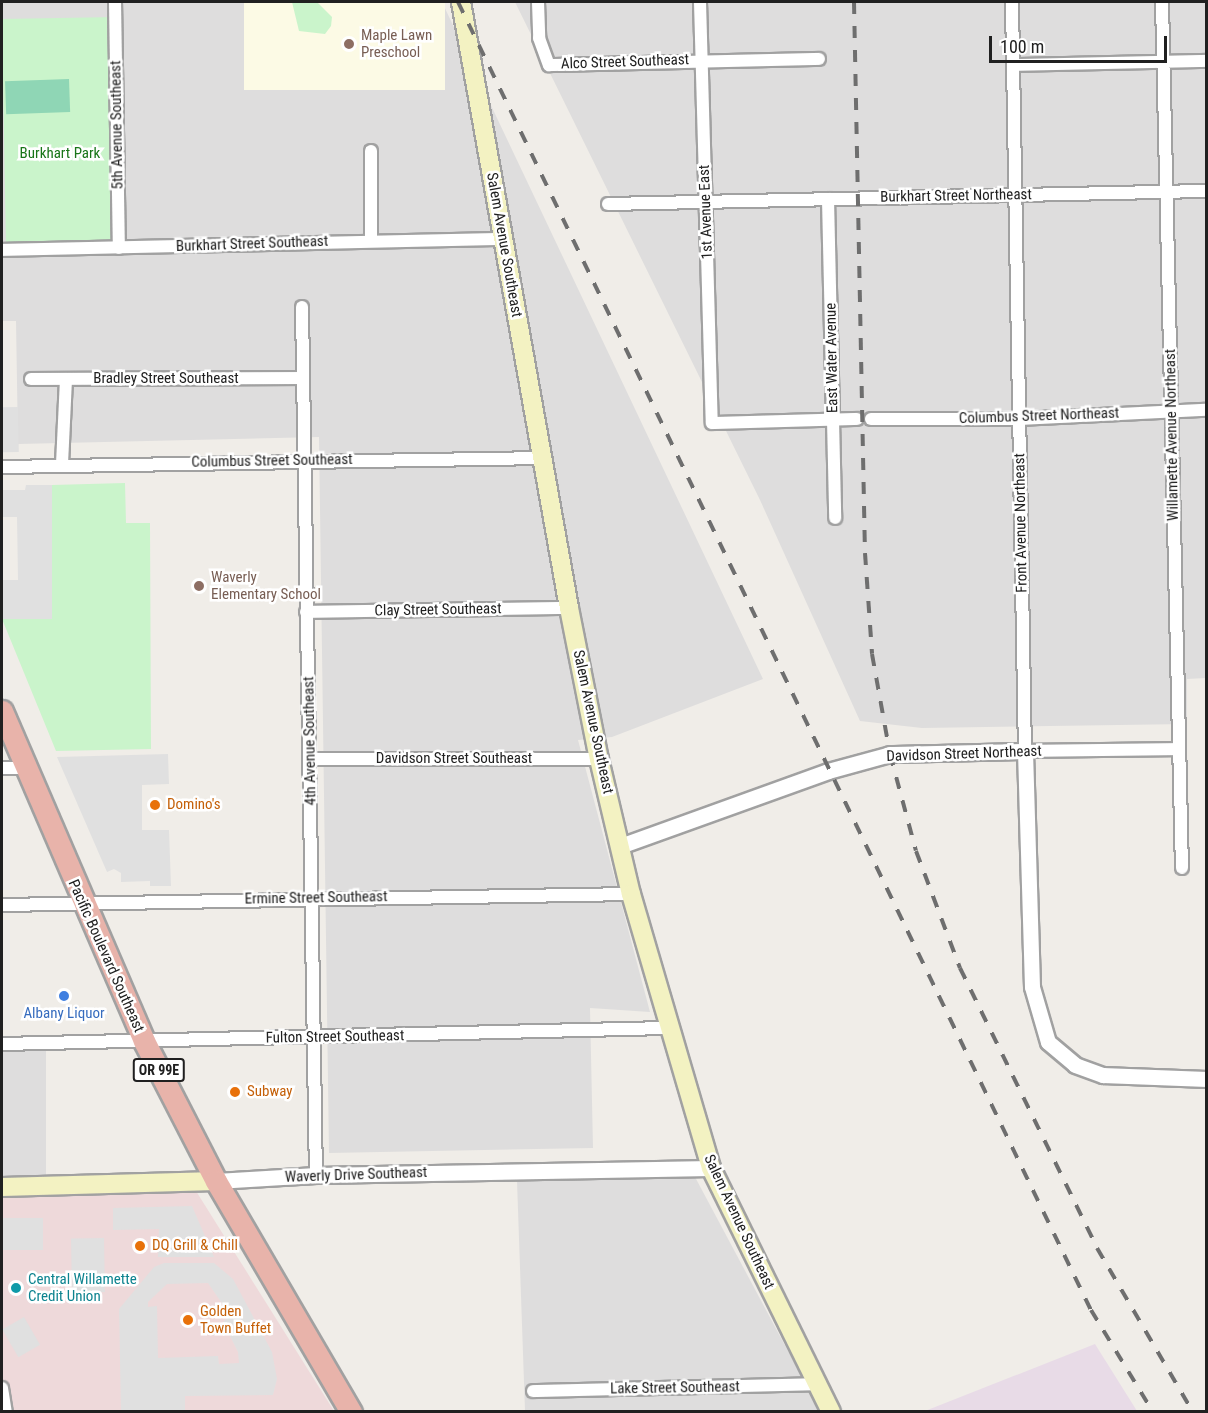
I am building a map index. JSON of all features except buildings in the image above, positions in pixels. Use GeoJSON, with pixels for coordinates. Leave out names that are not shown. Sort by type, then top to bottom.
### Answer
{"type":"FeatureCollection","features":[{"type":"Feature","properties":{"kind":"highway","name":"Pacific Boulevard Southeast"},"geometry":{"type":"LineString","coordinates":[[2,711],[82,903],[144,1041],[216,1181],[351,1412]]}},
{"type":"Feature","properties":{"kind":"main road","name":"Salem Avenue Southeast"},"geometry":{"type":"LineString","coordinates":[[461,2],[570,608],[599,759],[632,894],[668,1028],[711,1168],[831,1412]]}},
{"type":"Feature","properties":{"kind":"main road","name":"Waverly Drive Southeast"},"geometry":{"type":"LineString","coordinates":[[2,1187],[216,1181]]}},
{"type":"Feature","properties":{"kind":"street","name":"5th Avenue Southeast"},"geometry":{"type":"LineString","coordinates":[[115,2],[119,248]]}},
{"type":"Feature","properties":{"kind":"street","name":"Alco Street Southeast"},"geometry":{"type":"LineString","coordinates":[[538,2],[539,38],[549,65],[702,59],[819,59]]}},
{"type":"Feature","properties":{"kind":"street","name":"1st Avenue East"},"geometry":{"type":"LineString","coordinates":[[700,2],[712,423],[833,420]]}},
{"type":"Feature","properties":{"kind":"street","name":"Front Avenue Northeast"},"geometry":{"type":"LineString","coordinates":[[1012,2],[1025,751],[1032,987],[1048,1042],[1075,1065],[1103,1075],[1206,1079]]}},
{"type":"Feature","properties":{"kind":"street","name":"Willamette Avenue Northeast"},"geometry":{"type":"LineString","coordinates":[[1162,2],[1182,868]]}},
{"type":"Feature","properties":{"kind":"street"},"geometry":{"type":"LineString","coordinates":[[1014,65],[1206,61]]}},
{"type":"Feature","properties":{"kind":"street"},"geometry":{"type":"LineString","coordinates":[[370,151],[371,241]]}},
{"type":"Feature","properties":{"kind":"street","name":"Burkhart Street Northeast"},"geometry":{"type":"LineString","coordinates":[[706,201],[1206,191]]}},
{"type":"Feature","properties":{"kind":"street","name":"East Water Avenue"},"geometry":{"type":"LineString","coordinates":[[828,199],[835,518]]}},
{"type":"Feature","properties":{"kind":"street"},"geometry":{"type":"LineString","coordinates":[[608,204],[706,201]]}},
{"type":"Feature","properties":{"kind":"street","name":"Burkhart Street Southeast"},"geometry":{"type":"LineString","coordinates":[[2,250],[502,239]]}},
{"type":"Feature","properties":{"kind":"street","name":"4th Avenue Southeast"},"geometry":{"type":"LineString","coordinates":[[302,307],[301,378],[314,897],[316,1175]]}},
{"type":"Feature","properties":{"kind":"street","name":"Bradley Street Southeast"},"geometry":{"type":"LineString","coordinates":[[31,379],[301,378]]}},
{"type":"Feature","properties":{"kind":"street"},"geometry":{"type":"LineString","coordinates":[[62,464],[66,379]]}},
{"type":"Feature","properties":{"kind":"street","name":"Columbus Street Northeast"},"geometry":{"type":"LineString","coordinates":[[871,419],[1019,419],[1206,410]]}},
{"type":"Feature","properties":{"kind":"street"},"geometry":{"type":"LineString","coordinates":[[833,420],[857,420]]}},
{"type":"Feature","properties":{"kind":"street","name":"Columbus Street Southeast"},"geometry":{"type":"LineString","coordinates":[[2,467],[62,464],[542,458]]}},
{"type":"Feature","properties":{"kind":"street","name":"Clay Street Southeast"},"geometry":{"type":"LineString","coordinates":[[306,612],[570,608]]}},
{"type":"Feature","properties":{"kind":"street","name":"Davidson Street Northeast"},"geometry":{"type":"LineString","coordinates":[[620,846],[828,771],[890,754],[1179,749]]}},
{"type":"Feature","properties":{"kind":"street","name":"Davidson Street Southeast"},"geometry":{"type":"LineString","coordinates":[[310,759],[599,759]]}},
{"type":"Feature","properties":{"kind":"street"},"geometry":{"type":"LineString","coordinates":[[2,768],[26,768]]}},
{"type":"Feature","properties":{"kind":"street","name":"Ermine Street Southeast"},"geometry":{"type":"LineString","coordinates":[[2,904],[314,897],[632,894]]}},
{"type":"Feature","properties":{"kind":"street","name":"Fulton Street Southeast"},"geometry":{"type":"LineString","coordinates":[[2,1044],[668,1028]]}},
{"type":"Feature","properties":{"kind":"street","name":"Waverly Drive Southeast"},"geometry":{"type":"LineString","coordinates":[[216,1181],[316,1175],[711,1168]]}},
{"type":"Feature","properties":{"kind":"street","name":"Lake Street Southeast"},"geometry":{"type":"LineString","coordinates":[[533,1391],[817,1384]]}},
{"type":"Feature","properties":{"kind":"street"},"geometry":{"type":"LineString","coordinates":[[2,1388],[6,1412]]}},
{"type":"Feature","properties":{"kind":"shaded area"},"geometry":{"type":"Polygon","coordinates":[[[2,2],[442,2],[763,679],[612,737],[578,740],[650,1012],[590,1008],[593,1148],[329,1153],[319,437],[18,444],[16,321],[2,321],[2,2]]]}},
{"type":"Feature","properties":{"kind":"shaded area","name":"Maple Lawn Preschool"},"geometry":{"type":"Polygon","coordinates":[[[244,2],[445,2],[445,90],[244,90],[244,2]]]}},
{"type":"Feature","properties":{"kind":"shaded area"},"geometry":{"type":"Polygon","coordinates":[[[515,2],[1206,2],[1206,678],[1187,679],[1187,724],[922,728],[860,721],[760,500],[515,2]]]}},
{"type":"Feature","properties":{"kind":"shaded area"},"geometry":{"type":"Polygon","coordinates":[[[2,407],[18,407],[19,452],[3,452],[2,407]]]}},
{"type":"Feature","properties":{"kind":"shaded area"},"geometry":{"type":"Polygon","coordinates":[[[26,485],[52,485],[52,619],[2,619],[2,580],[18,580],[17,517],[2,517],[2,490],[25,490],[26,485]]]}},
{"type":"Feature","properties":{"kind":"shaded area"},"geometry":{"type":"Polygon","coordinates":[[[168,754],[169,784],[142,785],[142,830],[169,830],[171,886],[150,886],[150,881],[121,882],[121,873],[114,869],[107,872],[57,757],[168,754]]]}},
{"type":"Feature","properties":{"kind":"shaded area"},"geometry":{"type":"Polygon","coordinates":[[[2,1051],[46,1051],[46,1195],[2,1195],[2,1051]]]}},
{"type":"Feature","properties":{"kind":"shaded area"},"geometry":{"type":"Polygon","coordinates":[[[695,1177],[820,1411],[525,1411],[517,1181],[695,1177]]]}},
{"type":"Feature","properties":{"kind":"shaded area"},"geometry":{"type":"Polygon","coordinates":[[[196,1191],[334,1411],[2,1411],[2,1195],[196,1191]]]}},
{"type":"Feature","properties":{"kind":"shaded area"},"geometry":{"type":"Polygon","coordinates":[[[192,1206],[214,1257],[158,1257],[159,1229],[113,1230],[113,1208],[192,1206]]]}},
{"type":"Feature","properties":{"kind":"shaded area"},"geometry":{"type":"Polygon","coordinates":[[[2,1218],[43,1218],[43,1250],[2,1250],[2,1218]]]}},
{"type":"Feature","properties":{"kind":"shaded area"},"geometry":{"type":"Polygon","coordinates":[[[104,1238],[105,1292],[72,1293],[71,1239],[104,1238]]]}},
{"type":"Feature","properties":{"kind":"shaded area"},"geometry":{"type":"Polygon","coordinates":[[[164,1263],[214,1263],[233,1279],[272,1352],[277,1379],[273,1395],[185,1396],[185,1411],[121,1411],[119,1309],[154,1267],[164,1263]],[[208,1283],[167,1284],[148,1302],[148,1307],[157,1306],[158,1358],[218,1356],[219,1364],[239,1363],[238,1352],[223,1322],[230,1315],[208,1283]]]}},
{"type":"Feature","properties":{"kind":"shaded area"},"geometry":{"type":"Polygon","coordinates":[[[24,1317],[40,1345],[18,1357],[2,1330],[24,1317]]]}},
{"type":"Feature","properties":{"kind":"shaded area"},"geometry":{"type":"Polygon","coordinates":[[[1095,1344],[1137,1411],[925,1411],[1095,1344]]]}},
{"type":"Feature","properties":{"kind":"green space"},"geometry":{"type":"Polygon","coordinates":[[[292,2],[317,2],[332,17],[331,26],[325,34],[299,31],[292,2]]]}},
{"type":"Feature","properties":{"kind":"green space","name":"Burkhart Park"},"geometry":{"type":"Polygon","coordinates":[[[116,17],[120,248],[6,250],[2,19],[116,17]]]}},
{"type":"Feature","properties":{"kind":"green space"},"geometry":{"type":"Polygon","coordinates":[[[69,79],[70,112],[6,114],[5,81],[69,79]]]}},
{"type":"Feature","properties":{"kind":"green space"},"geometry":{"type":"Polygon","coordinates":[[[125,483],[126,523],[150,523],[151,749],[56,751],[2,619],[52,619],[52,485],[125,483]]]}},
{"type":"Feature","properties":{"kind":"railway"},"geometry":{"type":"LineString","coordinates":[[458,2],[1091,1310],[1153,1412]]}},
{"type":"Feature","properties":{"kind":"railway"},"geometry":{"type":"LineString","coordinates":[[854,2],[865,553],[872,654],[890,754],[916,851],[960,968],[1097,1248],[1193,1412]]}},
{"type":"Feature","properties":{"kind":"place","name":"Maple Lawn Preschool"},"geometry":{"type":"Point","coordinates":[349,44]}},
{"type":"Feature","properties":{"kind":"place","name":"Waverly Elementary School"},"geometry":{"type":"Point","coordinates":[199,586]}},
{"type":"Feature","properties":{"kind":"place","name":"Domino's"},"geometry":{"type":"Point","coordinates":[155,805]}},
{"type":"Feature","properties":{"kind":"place","name":"Albany Liquor"},"geometry":{"type":"Point","coordinates":[64,996]}},
{"type":"Feature","properties":{"kind":"place","name":"Subway"},"geometry":{"type":"Point","coordinates":[235,1092]}},
{"type":"Feature","properties":{"kind":"place","name":"DQ Grill & Chill"},"geometry":{"type":"Point","coordinates":[140,1246]}},
{"type":"Feature","properties":{"kind":"place","name":"Central Willamette Credit Union"},"geometry":{"type":"Point","coordinates":[16,1288]}},
{"type":"Feature","properties":{"kind":"place","name":"Golden Town Buffet"},"geometry":{"type":"Point","coordinates":[188,1320]}}]}
